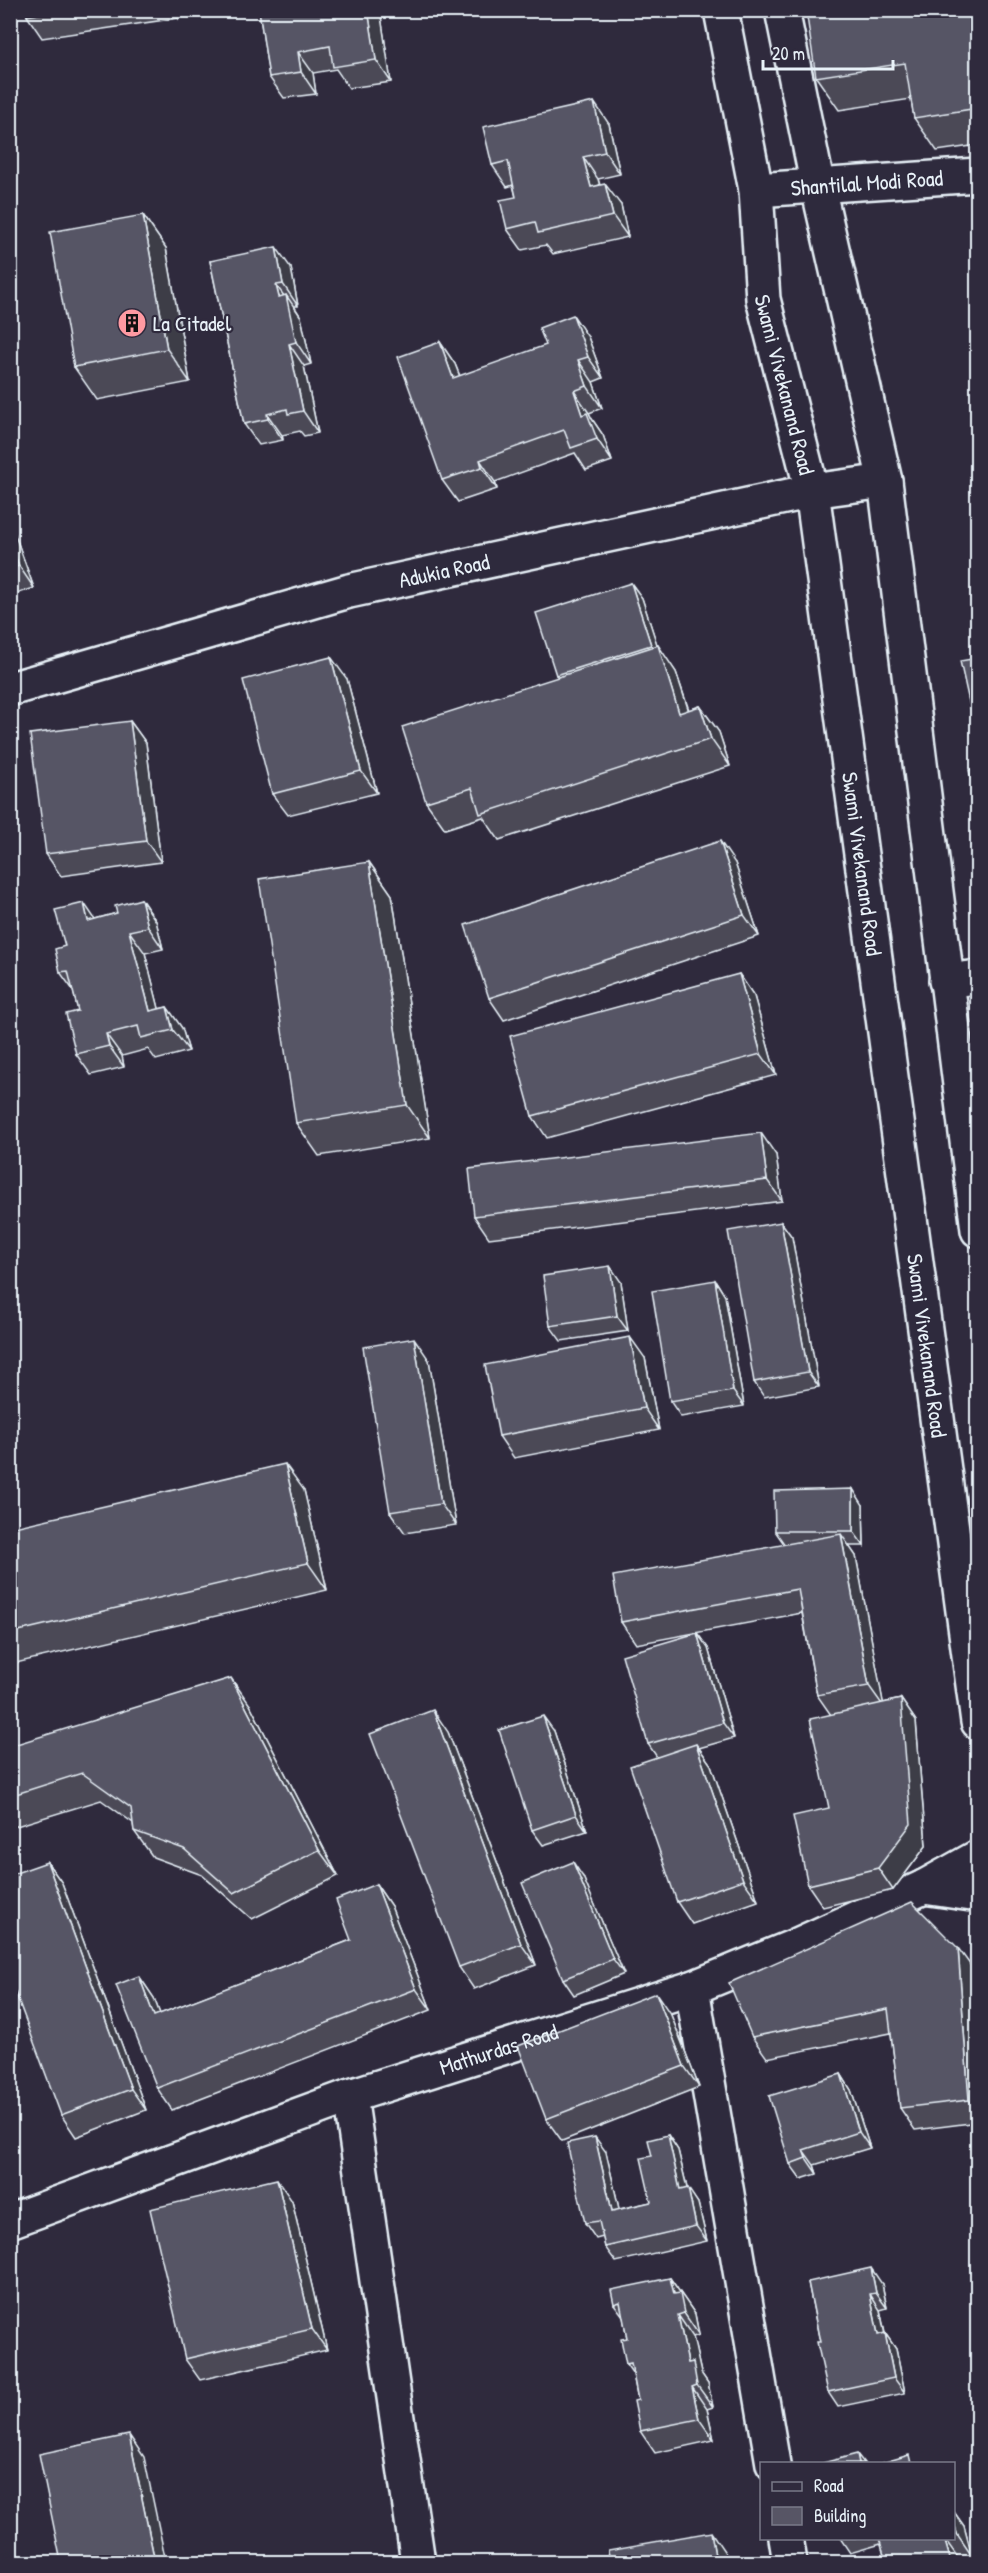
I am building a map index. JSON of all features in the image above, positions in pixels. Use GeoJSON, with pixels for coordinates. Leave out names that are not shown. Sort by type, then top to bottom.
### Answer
{"type":"FeatureCollection","features":[{"type":"Feature","properties":{"kind":"street","name":"Swami Vivekanand Road"},"geometry":{"type":"LineString","coordinates":[[721,10],[756,190],[763,299],[812,491],[978,1722]]}},
{"type":"Feature","properties":{"kind":"street"},"geometry":{"type":"LineString","coordinates":[[782,10],[818,187],[885,481],[962,979],[978,1230]]}},
{"type":"Feature","properties":{"kind":"street","name":"Shantilal Modi Road"},"geometry":{"type":"LineString","coordinates":[[756,190],[978,175]]}},
{"type":"Feature","properties":{"kind":"street","name":"Adukia Road"},"geometry":{"type":"LineString","coordinates":[[10,689],[349,591],[812,491],[885,481]]}},
{"type":"Feature","properties":{"kind":"street","name":"Mathurdas Road"},"geometry":{"type":"LineString","coordinates":[[10,2221],[350,2096],[693,1988],[795,1946],[924,1887],[978,1857]]}},
{"type":"Feature","properties":{"kind":"street"},"geometry":{"type":"LineString","coordinates":[[924,1887],[978,1895]]}},
{"type":"Feature","properties":{"kind":"street"},"geometry":{"type":"LineString","coordinates":[[693,1988],[773,2462]]}},
{"type":"Feature","properties":{"kind":"street"},"geometry":{"type":"LineString","coordinates":[[350,2096],[418,2562]]}},
{"type":"Feature","properties":{"kind":"street"},"geometry":{"type":"LineString","coordinates":[[786,2540],[790,2562]]}},
{"type":"Feature","properties":{"kind":"building"},"geometry":{"type":"Polygon","coordinates":[[[26,10],[65,10],[27,16],[26,10]]]}},
{"type":"Feature","properties":{"kind":"building"},"geometry":{"type":"Polygon","coordinates":[[[259,10],[368,10],[376,60],[333,67],[330,46],[298,52],[301,72],[269,77],[259,10]]]}},
{"type":"Feature","properties":{"kind":"building"},"geometry":{"type":"Polygon","coordinates":[[[806,10],[978,10],[978,108],[914,118],[905,63],[816,77],[806,10]]]}},
{"type":"Feature","properties":{"kind":"building"},"geometry":{"type":"Polygon","coordinates":[[[594,102],[605,152],[583,157],[591,187],[605,184],[613,216],[538,233],[535,222],[507,229],[500,200],[516,197],[508,161],[492,165],[483,127],[594,102]]]}},
{"type":"Feature","properties":{"kind":"building","name":"La Citadel"},"geometry":{"type":"Polygon","coordinates":[[[143,215],[167,349],[74,367],[50,232],[143,215]]]}},
{"type":"Feature","properties":{"kind":"building"},"geometry":{"type":"Polygon","coordinates":[[[276,247],[283,284],[276,285],[279,297],[286,295],[296,342],[289,344],[303,411],[288,414],[287,409],[267,414],[268,419],[244,424],[210,261],[276,247]]]}},
{"type":"Feature","properties":{"kind":"building"},"geometry":{"type":"Polygon","coordinates":[[[573,315],[588,357],[578,360],[587,386],[574,391],[582,415],[587,413],[597,439],[571,448],[564,430],[480,460],[482,467],[442,480],[398,357],[440,342],[453,378],[546,345],[539,328],[573,315]]]}},
{"type":"Feature","properties":{"kind":"building"},"geometry":{"type":"Polygon","coordinates":[[[10,542],[19,566],[10,569],[10,542]]]}},
{"type":"Feature","properties":{"kind":"building"},"geometry":{"type":"Polygon","coordinates":[[[631,583],[651,645],[556,675],[536,613],[631,583]]]}},
{"type":"Feature","properties":{"kind":"building"},"geometry":{"type":"Polygon","coordinates":[[[658,645],[679,713],[700,706],[711,739],[480,814],[472,788],[426,802],[402,727],[658,645]]]}},
{"type":"Feature","properties":{"kind":"building"},"geometry":{"type":"Polygon","coordinates":[[[331,657],[361,771],[272,794],[243,680],[331,657]]]}},
{"type":"Feature","properties":{"kind":"building"},"geometry":{"type":"Polygon","coordinates":[[[978,658],[978,728],[975,729],[960,661],[978,658]]]}},
{"type":"Feature","properties":{"kind":"building"},"geometry":{"type":"Polygon","coordinates":[[[130,721],[146,841],[46,854],[30,734],[130,721]]]}},
{"type":"Feature","properties":{"kind":"building"},"geometry":{"type":"Polygon","coordinates":[[[978,769],[978,810],[969,770],[978,769]]]}},
{"type":"Feature","properties":{"kind":"building"},"geometry":{"type":"Polygon","coordinates":[[[720,841],[744,915],[489,998],[465,925],[720,841]]]}},
{"type":"Feature","properties":{"kind":"building"},"geometry":{"type":"Polygon","coordinates":[[[369,862],[407,1105],[296,1123],[259,879],[369,862]]]}},
{"type":"Feature","properties":{"kind":"building"},"geometry":{"type":"Polygon","coordinates":[[[141,899],[148,927],[129,931],[150,1011],[167,1007],[173,1030],[141,1038],[138,1026],[106,1034],[109,1046],[76,1054],[66,1014],[78,1011],[68,971],[60,972],[55,949],[65,946],[55,910],[84,903],[88,921],[117,913],[115,906],[141,899]]]}},
{"type":"Feature","properties":{"kind":"building"},"geometry":{"type":"Polygon","coordinates":[[[739,974],[761,1054],[532,1116],[510,1036],[739,974]]]}},
{"type":"Feature","properties":{"kind":"building"},"geometry":{"type":"Polygon","coordinates":[[[761,1133],[767,1180],[474,1216],[469,1169],[761,1133]]]}},
{"type":"Feature","properties":{"kind":"building"},"geometry":{"type":"Polygon","coordinates":[[[781,1222],[808,1372],[754,1382],[728,1231],[781,1222]]]}},
{"type":"Feature","properties":{"kind":"building"},"geometry":{"type":"Polygon","coordinates":[[[610,1266],[617,1316],[550,1326],[543,1276],[610,1266]]]}},
{"type":"Feature","properties":{"kind":"building"},"geometry":{"type":"Polygon","coordinates":[[[715,1280],[733,1391],[670,1401],[652,1291],[715,1280]]]}},
{"type":"Feature","properties":{"kind":"building"},"geometry":{"type":"Polygon","coordinates":[[[630,1337],[644,1408],[499,1436],[485,1365],[630,1337]]]}},
{"type":"Feature","properties":{"kind":"building"},"geometry":{"type":"Polygon","coordinates":[[[414,1338],[441,1504],[390,1512],[363,1347],[414,1338]]]}},
{"type":"Feature","properties":{"kind":"building"},"geometry":{"type":"Polygon","coordinates":[[[285,1464],[308,1563],[10,1633],[10,1528],[285,1464]]]}},
{"type":"Feature","properties":{"kind":"building"},"geometry":{"type":"Polygon","coordinates":[[[853,1489],[853,1531],[775,1531],[774,1491],[853,1489]]]}},
{"type":"Feature","properties":{"kind":"building"},"geometry":{"type":"Polygon","coordinates":[[[841,1534],[869,1686],[817,1695],[798,1589],[621,1622],[613,1576],[841,1534]]]}},
{"type":"Feature","properties":{"kind":"building"},"geometry":{"type":"Polygon","coordinates":[[[697,1633],[723,1723],[648,1744],[622,1655],[697,1633]]]}},
{"type":"Feature","properties":{"kind":"building"},"geometry":{"type":"Polygon","coordinates":[[[231,1678],[319,1850],[234,1893],[184,1849],[134,1831],[131,1808],[82,1773],[10,1796],[10,1746],[231,1678]]]}},
{"type":"Feature","properties":{"kind":"building"},"geometry":{"type":"Polygon","coordinates":[[[901,1699],[911,1824],[878,1868],[808,1885],[793,1816],[829,1808],[810,1719],[901,1699]]]}},
{"type":"Feature","properties":{"kind":"building"},"geometry":{"type":"Polygon","coordinates":[[[433,1710],[521,1944],[459,1967],[370,1734],[433,1710]]]}},
{"type":"Feature","properties":{"kind":"building"},"geometry":{"type":"Polygon","coordinates":[[[543,1716],[576,1815],[532,1830],[499,1730],[543,1716]]]}},
{"type":"Feature","properties":{"kind":"building"},"geometry":{"type":"Polygon","coordinates":[[[696,1744],[743,1880],[677,1902],[630,1766],[696,1744]]]}},
{"type":"Feature","properties":{"kind":"building"},"geometry":{"type":"Polygon","coordinates":[[[47,1862],[131,2089],[61,2115],[10,1978],[10,1875],[47,1862]]]}},
{"type":"Feature","properties":{"kind":"building"},"geometry":{"type":"Polygon","coordinates":[[[573,1862],[613,1959],[563,1979],[522,1883],[573,1862]]]}},
{"type":"Feature","properties":{"kind":"building"},"geometry":{"type":"Polygon","coordinates":[[[376,1884],[416,1989],[157,2088],[116,1985],[139,1976],[154,2016],[351,1940],[336,1900],[376,1884]]]}},
{"type":"Feature","properties":{"kind":"building"},"geometry":{"type":"Polygon","coordinates":[[[912,1902],[958,1948],[969,2100],[900,2108],[888,2009],[752,2037],[729,1983],[912,1902]]]}},
{"type":"Feature","properties":{"kind":"building"},"geometry":{"type":"Polygon","coordinates":[[[656,1993],[684,2066],[546,2119],[518,2046],[656,1993]]]}},
{"type":"Feature","properties":{"kind":"building"},"geometry":{"type":"Polygon","coordinates":[[[841,2074],[859,2132],[803,2150],[806,2158],[790,2164],[769,2096],[841,2074]]]}},
{"type":"Feature","properties":{"kind":"building"},"geometry":{"type":"Polygon","coordinates":[[[668,2135],[680,2190],[688,2188],[696,2226],[605,2247],[599,2221],[585,2223],[567,2143],[595,2137],[612,2211],[651,2202],[641,2158],[652,2156],[648,2140],[668,2135]]]}},
{"type":"Feature","properties":{"kind":"building"},"geometry":{"type":"Polygon","coordinates":[[[277,2179],[312,2329],[185,2359],[150,2209],[277,2179]]]}},
{"type":"Feature","properties":{"kind":"building"},"geometry":{"type":"Polygon","coordinates":[[[871,2268],[876,2293],[870,2294],[878,2335],[885,2333],[894,2378],[828,2392],[817,2342],[820,2342],[808,2282],[871,2268]]]}},
{"type":"Feature","properties":{"kind":"building"},"geometry":{"type":"Polygon","coordinates":[[[670,2278],[674,2294],[680,2293],[684,2313],[678,2315],[688,2363],[693,2362],[697,2385],[692,2387],[699,2419],[640,2431],[634,2401],[638,2400],[631,2363],[626,2364],[621,2339],[627,2338],[620,2302],[614,2304],[611,2290],[670,2278]]]}},
{"type":"Feature","properties":{"kind":"building"},"geometry":{"type":"Polygon","coordinates":[[[129,2435],[155,2562],[61,2562],[39,2454],[129,2435]]]}},
{"type":"Feature","properties":{"kind":"building"},"geometry":{"type":"Polygon","coordinates":[[[857,2454],[859,2462],[827,2462],[857,2454]]]}},
{"type":"Feature","properties":{"kind":"building"},"geometry":{"type":"Polygon","coordinates":[[[909,2455],[911,2462],[885,2462],[909,2455]]]}},
{"type":"Feature","properties":{"kind":"building"},"geometry":{"type":"Polygon","coordinates":[[[711,2532],[716,2562],[610,2562],[608,2550],[711,2532]]]}},
{"type":"Feature","properties":{"kind":"building"},"geometry":{"type":"Polygon","coordinates":[[[880,2540],[945,2540],[951,2562],[886,2562],[880,2540]]]}},
{"type":"Feature","properties":{"kind":"place","name":"La Citadel"},"geometry":{"type":"Point","coordinates":[132,323]}}]}
